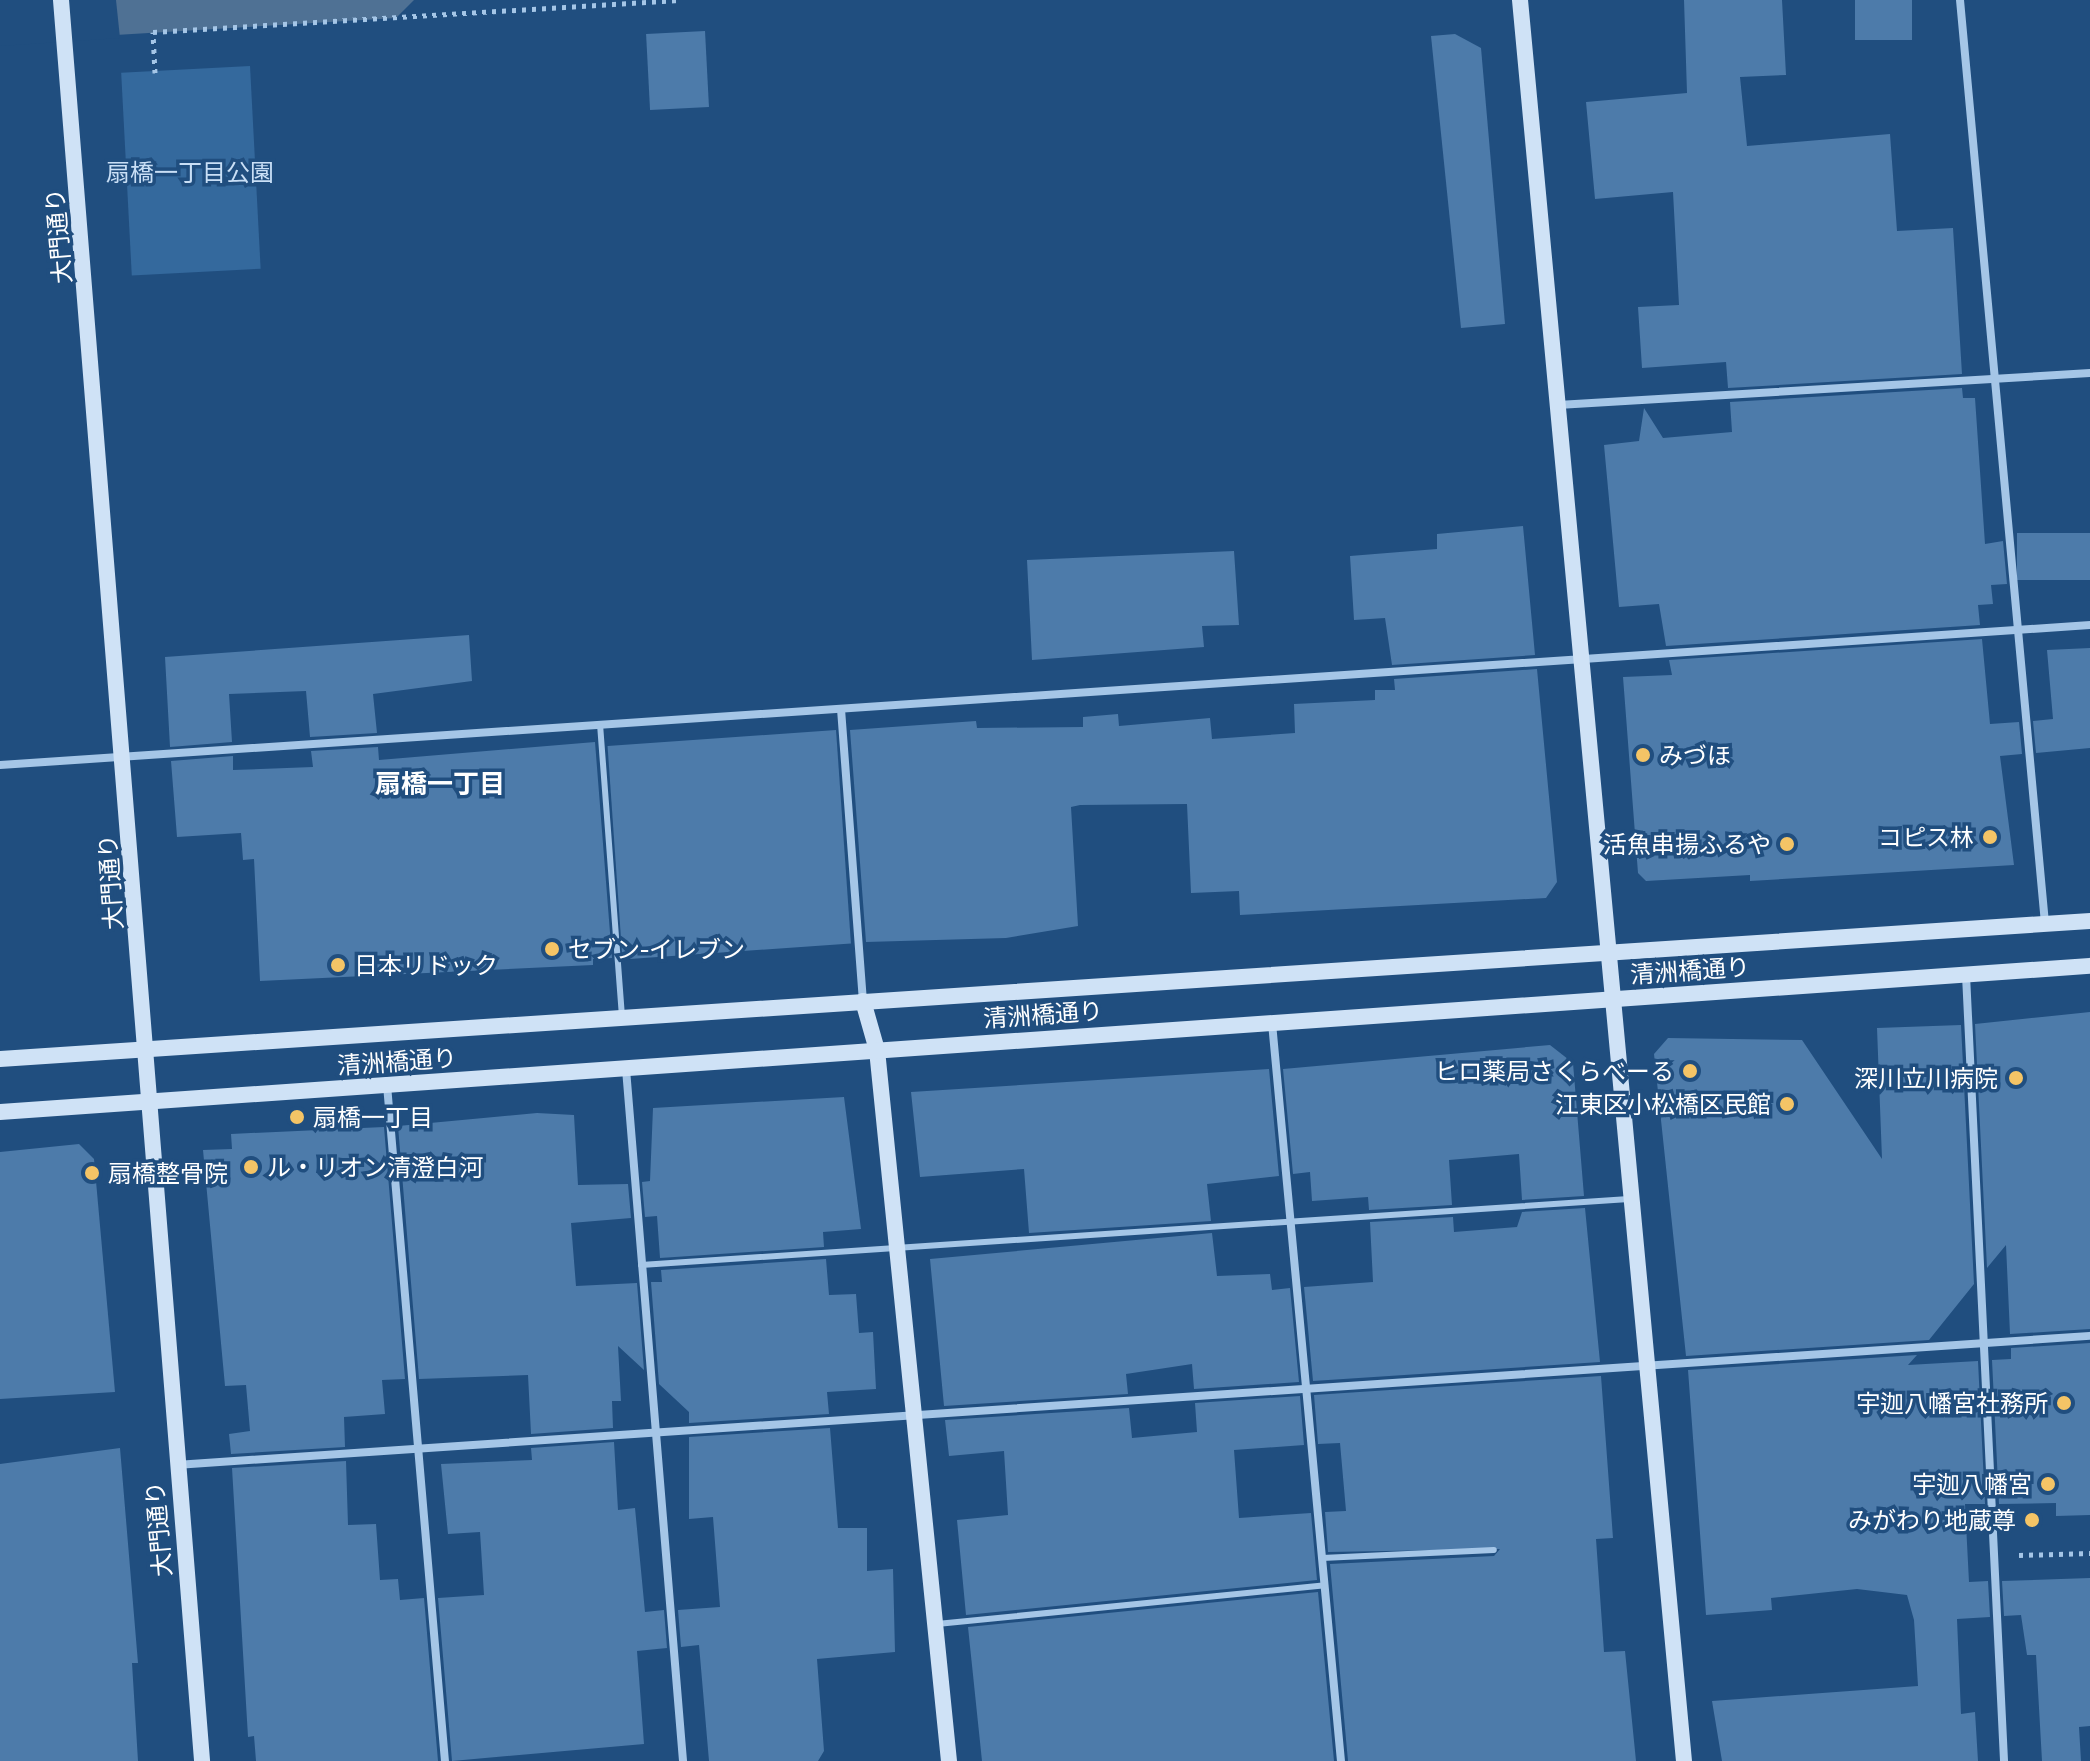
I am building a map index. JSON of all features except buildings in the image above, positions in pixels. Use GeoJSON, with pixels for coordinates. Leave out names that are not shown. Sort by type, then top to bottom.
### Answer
{"type":"FeatureCollection","features":[{"type":"Feature","properties":{"kind":"street","name":"大門通り"},"geometry":{"type":"LineString","coordinates":[[61,0],[126,756],[176,1465],[202,1761]]}},
{"type":"Feature","properties":{"kind":"street"},"geometry":{"type":"LineString","coordinates":[[1520,0],[1629,1199],[1684,1761]]}},
{"type":"Feature","properties":{"kind":"street"},"geometry":{"type":"LineString","coordinates":[[1960,0],[2045,924]]}},
{"type":"Feature","properties":{"kind":"street"},"geometry":{"type":"LineString","coordinates":[[1558,405],[2090,373]]}},
{"type":"Feature","properties":{"kind":"street"},"geometry":{"type":"LineString","coordinates":[[0,765],[2090,625]]}},
{"type":"Feature","properties":{"kind":"street"},"geometry":{"type":"LineString","coordinates":[[841,709],[863,1001],[877,1050],[894,1251],[949,1761]]}},
{"type":"Feature","properties":{"kind":"street","name":"清洲橋通り"},"geometry":{"type":"LineString","coordinates":[[0,1059],[2090,921]]}},
{"type":"Feature","properties":{"kind":"street","name":"清洲橋通り"},"geometry":{"type":"LineString","coordinates":[[0,1112],[2090,966]]}},
{"type":"Feature","properties":{"kind":"street"},"geometry":{"type":"LineString","coordinates":[[1966,975],[2004,1761]]}},
{"type":"Feature","properties":{"kind":"street"},"geometry":{"type":"LineString","coordinates":[[1272,1022],[1341,1761]]}},
{"type":"Feature","properties":{"kind":"street"},"geometry":{"type":"LineString","coordinates":[[626,1068],[683,1761]]}},
{"type":"Feature","properties":{"kind":"street"},"geometry":{"type":"LineString","coordinates":[[387,1085],[445,1761]]}},
{"type":"Feature","properties":{"kind":"street"},"geometry":{"type":"LineString","coordinates":[[176,1465],[2090,1336]]}},
{"type":"Feature","properties":{"kind":"lane"},"geometry":{"type":"LineString","coordinates":[[600,724],[622,1018]]}},
{"type":"Feature","properties":{"kind":"lane"},"geometry":{"type":"LineString","coordinates":[[641,1265],[894,1251],[1629,1199]]}},
{"type":"Feature","properties":{"kind":"lane"},"geometry":{"type":"LineString","coordinates":[[1322,1558],[1494,1550]]}},
{"type":"Feature","properties":{"kind":"lane"},"geometry":{"type":"LineString","coordinates":[[934,1625],[1325,1585]]}},
{"type":"Feature","properties":{"kind":"path"},"geometry":{"type":"LineString","coordinates":[[155,73],[153,32],[679,0]]}},
{"type":"Feature","properties":{"kind":"path"},"geometry":{"type":"LineString","coordinates":[[1994,1556],[2090,1553]]}},
{"type":"Feature","properties":{"kind":"green space","name":"扇橋一丁目公園"},"geometry":{"type":"Polygon","coordinates":[[[250,66],[261,269],[132,275],[121,73],[250,66]]]}},
{"type":"Feature","properties":{"kind":"shaded area"},"geometry":{"type":"Polygon","coordinates":[[[0,0],[414,0],[396,18],[0,42],[0,0]]]}},
{"type":"Feature","properties":{"kind":"pier"},"geometry":{"type":"Polygon","coordinates":[[[0,0],[116,0],[120,38],[0,46],[0,0]]]}},
{"type":"Feature","properties":{"kind":"place","name":"みづほ"},"geometry":{"type":"Point","coordinates":[1643,755]}},
{"type":"Feature","properties":{"kind":"place","name":"コピス林"},"geometry":{"type":"Point","coordinates":[1990,837]}},
{"type":"Feature","properties":{"kind":"place","name":"活魚串揚ふるや"},"geometry":{"type":"Point","coordinates":[1787,844]}},
{"type":"Feature","properties":{"kind":"place","name":"セブン-イレブン"},"geometry":{"type":"Point","coordinates":[552,949]}},
{"type":"Feature","properties":{"kind":"place","name":"日本リドック"},"geometry":{"type":"Point","coordinates":[338,965]}},
{"type":"Feature","properties":{"kind":"place","name":"ヒロ薬局さくらべーる"},"geometry":{"type":"Point","coordinates":[1690,1071]}},
{"type":"Feature","properties":{"kind":"place","name":"深川立川病院"},"geometry":{"type":"Point","coordinates":[2016,1078]}},
{"type":"Feature","properties":{"kind":"place","name":"江東区小松橋区民館"},"geometry":{"type":"Point","coordinates":[1787,1104]}},
{"type":"Feature","properties":{"kind":"place","name":"扇橋一丁目"},"geometry":{"type":"Point","coordinates":[297,1117]}},
{"type":"Feature","properties":{"kind":"place","name":"ル・リオン清澄白河"},"geometry":{"type":"Point","coordinates":[251,1167]}},
{"type":"Feature","properties":{"kind":"place","name":"扇橋整骨院"},"geometry":{"type":"Point","coordinates":[92,1173]}},
{"type":"Feature","properties":{"kind":"place","name":"宇迦八幡宮社務所"},"geometry":{"type":"Point","coordinates":[2064,1403]}},
{"type":"Feature","properties":{"kind":"place","name":"宇迦八幡宮"},"geometry":{"type":"Point","coordinates":[2048,1484]}},
{"type":"Feature","properties":{"kind":"place","name":"みがわり地蔵尊"},"geometry":{"type":"Point","coordinates":[2032,1520]}},
{"type":"Feature","properties":{"kind":"district","name":"扇橋一丁目"},"geometry":{"type":"Point","coordinates":[440,784]}}]}
